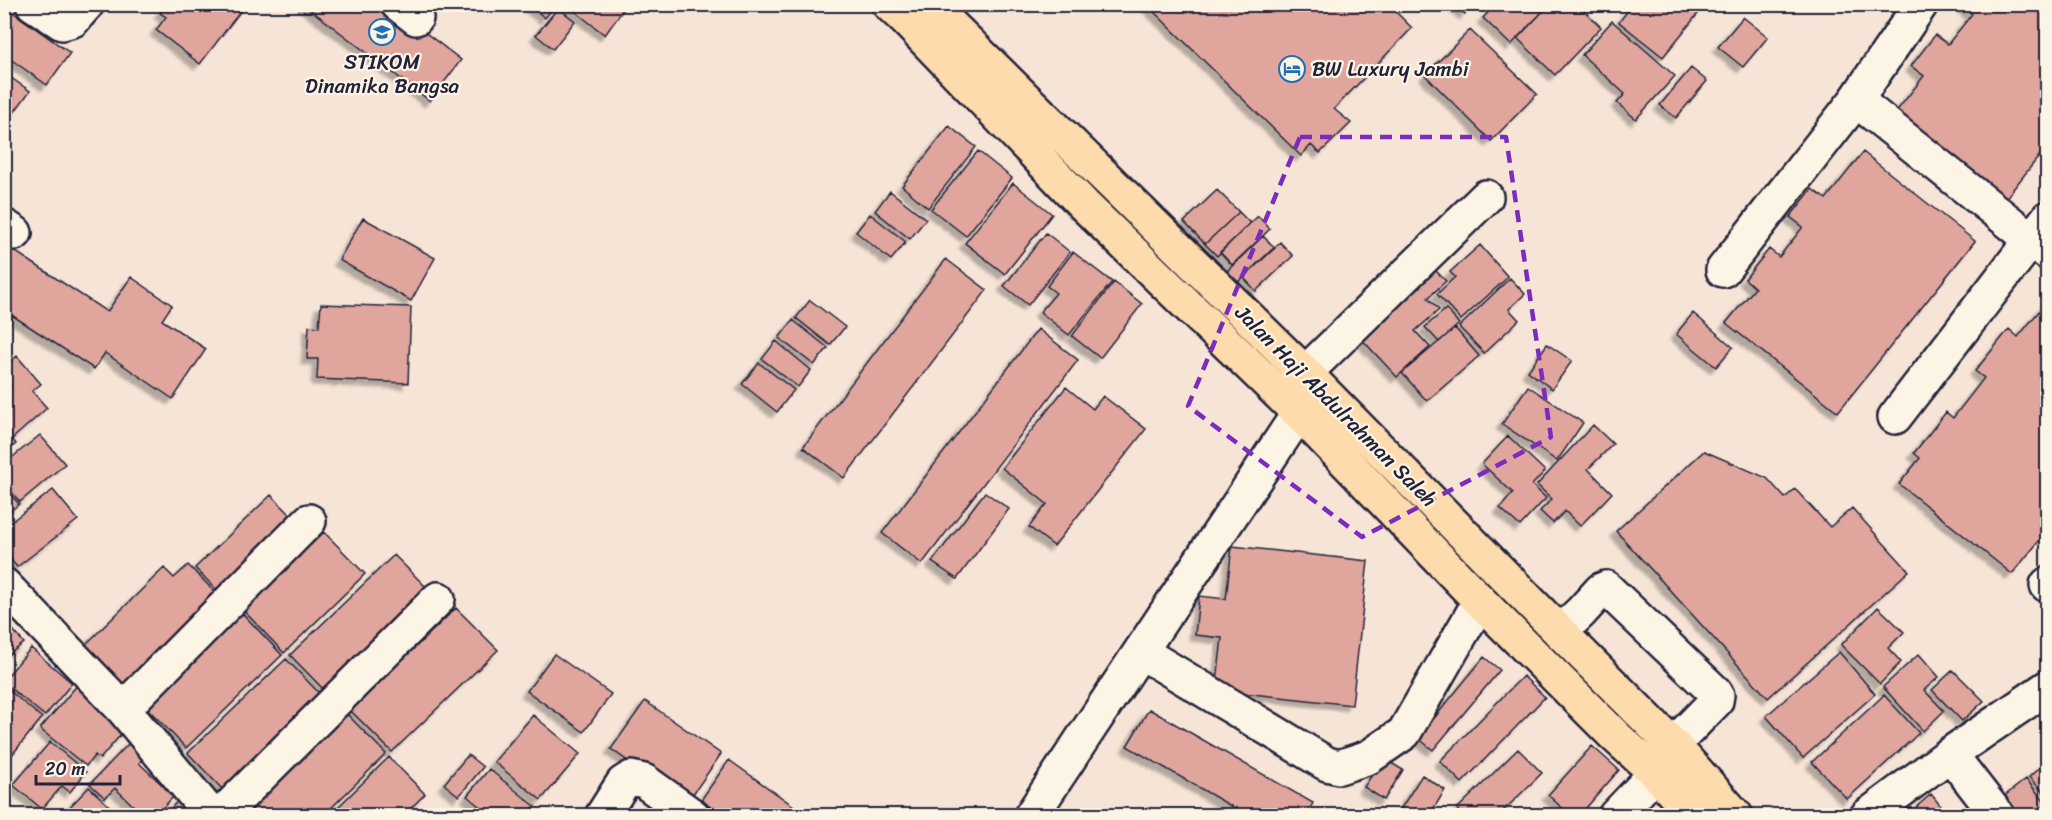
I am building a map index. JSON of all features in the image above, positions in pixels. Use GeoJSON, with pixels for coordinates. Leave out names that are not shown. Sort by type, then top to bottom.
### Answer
{"type":"FeatureCollection","features":[{"type":"Feature","properties":{"kind":"highway","name":"Jalan Haji Abdulrahman Saleh"},"geometry":{"type":"LineString","coordinates":[[888,4],[1084,205],[1299,413],[1480,601],[1615,736],[1656,773],[1695,816]]}},
{"type":"Feature","properties":{"kind":"highway","name":"Jalan Haji Abdulrahman Saleh"},"geometry":{"type":"LineString","coordinates":[[929,4],[1305,372],[1673,745],[1736,816]]}},
{"type":"Feature","properties":{"kind":"highway"},"geometry":{"type":"LineString","coordinates":[[1375,491],[1396,465]]}},
{"type":"Feature","properties":{"kind":"street"},"geometry":{"type":"LineString","coordinates":[[33,4],[62,23],[73,20],[87,4]]}},
{"type":"Feature","properties":{"kind":"street"},"geometry":{"type":"LineString","coordinates":[[1723,270],[1856,100],[1922,4]]}},
{"type":"Feature","properties":{"kind":"street"},"geometry":{"type":"LineString","coordinates":[[1856,100],[2042,237],[1895,417]]}},
{"type":"Feature","properties":{"kind":"street"},"geometry":{"type":"LineString","coordinates":[[1305,372],[1486,197]]}},
{"type":"Feature","properties":{"kind":"street"},"geometry":{"type":"LineString","coordinates":[[1031,816],[1299,413]]}},
{"type":"Feature","properties":{"kind":"street"},"geometry":{"type":"LineString","coordinates":[[123,709],[309,520]]}},
{"type":"Feature","properties":{"kind":"street"},"geometry":{"type":"LineString","coordinates":[[4,585],[123,709],[212,816]]}},
{"type":"Feature","properties":{"kind":"street"},"geometry":{"type":"LineString","coordinates":[[1560,632],[1601,590],[1606,588],[1715,692],[1716,701],[1673,745]]}},
{"type":"Feature","properties":{"kind":"street"},"geometry":{"type":"LineString","coordinates":[[220,816],[438,599]]}},
{"type":"Feature","properties":{"kind":"street"},"geometry":{"type":"LineString","coordinates":[[1141,652],[1327,765],[1339,767],[1369,757],[1404,732],[1480,601]]}},
{"type":"Feature","properties":{"kind":"street"},"geometry":{"type":"LineString","coordinates":[[1868,816],[1950,754],[2048,687]]}},
{"type":"Feature","properties":{"kind":"street"},"geometry":{"type":"LineString","coordinates":[[1950,754],[1998,816]]}},
{"type":"Feature","properties":{"kind":"street"},"geometry":{"type":"LineString","coordinates":[[1615,816],[1656,773]]}},
{"type":"Feature","properties":{"kind":"street"},"geometry":{"type":"LineString","coordinates":[[602,816],[623,783],[631,778],[644,781],[693,816]]}},
{"type":"Feature","properties":{"kind":"highlighted area"},"geometry":{"type":"Polygon","coordinates":[[[1300,137],[1506,137],[1551,437],[1362,537],[1188,406],[1300,137]]]}},
{"type":"Feature","properties":{"kind":"building"},"geometry":{"type":"Polygon","coordinates":[[[166,4],[246,4],[200,64],[156,30],[166,17],[160,13],[166,4]]]}},
{"type":"Feature","properties":{"kind":"building","name":"STIKOM Dinamika Bangsa"},"geometry":{"type":"Polygon","coordinates":[[[303,4],[388,4],[461,60],[430,101],[303,4]]]}},
{"type":"Feature","properties":{"kind":"building"},"geometry":{"type":"Polygon","coordinates":[[[528,4],[556,4],[545,18],[528,4]]]}},
{"type":"Feature","properties":{"kind":"building"},"geometry":{"type":"Polygon","coordinates":[[[567,4],[627,4],[605,35],[567,5],[567,4]]]}},
{"type":"Feature","properties":{"kind":"building","name":"BW Luxury Jambi"},"geometry":{"type":"Polygon","coordinates":[[[1146,4],[1388,4],[1412,28],[1334,109],[1351,123],[1320,153],[1311,145],[1301,156],[1146,4]]]}},
{"type":"Feature","properties":{"kind":"building"},"geometry":{"type":"Polygon","coordinates":[[[1453,4],[1472,4],[1465,14],[1453,4]]]}},
{"type":"Feature","properties":{"kind":"building"},"geometry":{"type":"Polygon","coordinates":[[[1496,4],[1550,4],[1511,45],[1483,18],[1496,4]]]}},
{"type":"Feature","properties":{"kind":"building"},"geometry":{"type":"Polygon","coordinates":[[[1550,4],[1577,4],[1601,27],[1555,75],[1517,38],[1550,4]]]}},
{"type":"Feature","properties":{"kind":"building"},"geometry":{"type":"Polygon","coordinates":[[[1633,4],[1705,5],[1663,57],[1619,22],[1633,4]]]}},
{"type":"Feature","properties":{"kind":"building"},"geometry":{"type":"Polygon","coordinates":[[[1965,4],[2048,4],[2048,145],[2006,198],[1895,113],[1924,76],[1911,66],[1935,35],[1948,44],[1972,14],[1963,7],[1965,4]]]}},
{"type":"Feature","properties":{"kind":"building"},"geometry":{"type":"Polygon","coordinates":[[[4,6],[70,53],[47,85],[6,56],[4,59],[4,6]]]}},
{"type":"Feature","properties":{"kind":"building"},"geometry":{"type":"Polygon","coordinates":[[[558,8],[575,21],[553,49],[536,35],[558,8]]]}},
{"type":"Feature","properties":{"kind":"building"},"geometry":{"type":"Polygon","coordinates":[[[1743,17],[1768,37],[1743,67],[1718,47],[1743,17]]]}},
{"type":"Feature","properties":{"kind":"building"},"geometry":{"type":"Polygon","coordinates":[[[1612,21],[1675,76],[1636,119],[1617,103],[1625,94],[1582,55],[1612,21]]]}},
{"type":"Feature","properties":{"kind":"building"},"geometry":{"type":"Polygon","coordinates":[[[1470,30],[1537,94],[1491,141],[1425,75],[1470,30]]]}},
{"type":"Feature","properties":{"kind":"building"},"geometry":{"type":"Polygon","coordinates":[[[1691,68],[1707,81],[1676,118],[1660,105],[1691,68]]]}},
{"type":"Feature","properties":{"kind":"building"},"geometry":{"type":"Polygon","coordinates":[[[4,73],[30,91],[4,126],[4,73]]]}},
{"type":"Feature","properties":{"kind":"building"},"geometry":{"type":"Polygon","coordinates":[[[949,126],[976,147],[928,208],[902,186],[949,126]]]}},
{"type":"Feature","properties":{"kind":"building"},"geometry":{"type":"Polygon","coordinates":[[[978,151],[1012,178],[966,236],[931,209],[978,151]]]}},
{"type":"Feature","properties":{"kind":"building"},"geometry":{"type":"Polygon","coordinates":[[[1863,152],[1975,241],[1838,412],[1726,323],[1755,288],[1745,279],[1769,249],[1779,257],[1803,227],[1790,217],[1812,189],[1826,199],[1863,152]]]}},
{"type":"Feature","properties":{"kind":"building"},"geometry":{"type":"Polygon","coordinates":[[[1013,183],[1052,214],[1005,274],[965,243],[1013,183]]]}},
{"type":"Feature","properties":{"kind":"building"},"geometry":{"type":"Polygon","coordinates":[[[1217,190],[1239,212],[1205,244],[1184,222],[1217,190]]]}},
{"type":"Feature","properties":{"kind":"building"},"geometry":{"type":"Polygon","coordinates":[[[890,191],[926,219],[910,239],[875,211],[890,191]]]}},
{"type":"Feature","properties":{"kind":"building"},"geometry":{"type":"Polygon","coordinates":[[[1239,212],[1250,223],[1217,256],[1205,244],[1239,212]]]}},
{"type":"Feature","properties":{"kind":"building"},"geometry":{"type":"Polygon","coordinates":[[[870,214],[906,242],[891,260],[856,232],[870,214]]]}},
{"type":"Feature","properties":{"kind":"building"},"geometry":{"type":"Polygon","coordinates":[[[1258,216],[1270,229],[1232,265],[1220,252],[1258,216]]]}},
{"type":"Feature","properties":{"kind":"building"},"geometry":{"type":"Polygon","coordinates":[[[363,218],[435,258],[411,301],[339,260],[363,218]]]}},
{"type":"Feature","properties":{"kind":"building"},"geometry":{"type":"Polygon","coordinates":[[[1046,233],[1070,252],[1028,305],[1004,286],[1046,233]]]}},
{"type":"Feature","properties":{"kind":"building"},"geometry":{"type":"Polygon","coordinates":[[[1263,236],[1275,248],[1237,283],[1226,272],[1263,236]]]}},
{"type":"Feature","properties":{"kind":"building"},"geometry":{"type":"Polygon","coordinates":[[[1280,242],[1293,256],[1256,291],[1243,277],[1280,242]]]}},
{"type":"Feature","properties":{"kind":"building"},"geometry":{"type":"Polygon","coordinates":[[[4,244],[107,312],[131,277],[172,305],[162,320],[206,349],[173,399],[105,353],[94,369],[4,310],[4,244]]]}},
{"type":"Feature","properties":{"kind":"building"},"geometry":{"type":"Polygon","coordinates":[[[1480,245],[1508,277],[1461,320],[1437,294],[1455,277],[1450,272],[1480,245]]]}},
{"type":"Feature","properties":{"kind":"building"},"geometry":{"type":"Polygon","coordinates":[[[1073,252],[1112,282],[1069,335],[1040,312],[1056,293],[1047,286],[1073,252]]]}},
{"type":"Feature","properties":{"kind":"building"},"geometry":{"type":"Polygon","coordinates":[[[946,259],[987,290],[844,478],[803,447],[946,259]]]}},
{"type":"Feature","properties":{"kind":"building"},"geometry":{"type":"Polygon","coordinates":[[[1428,263],[1446,281],[1428,298],[1439,310],[1415,331],[1430,347],[1397,377],[1354,331],[1428,263]]]}},
{"type":"Feature","properties":{"kind":"building"},"geometry":{"type":"Polygon","coordinates":[[[1510,278],[1525,294],[1509,309],[1519,320],[1484,353],[1459,327],[1510,278]]]}},
{"type":"Feature","properties":{"kind":"building"},"geometry":{"type":"Polygon","coordinates":[[[1114,282],[1142,304],[1100,358],[1072,336],[1114,282]]]}},
{"type":"Feature","properties":{"kind":"building"},"geometry":{"type":"Polygon","coordinates":[[[810,300],[845,327],[830,345],[796,318],[810,300]]]}},
{"type":"Feature","properties":{"kind":"building"},"geometry":{"type":"Polygon","coordinates":[[[2048,300],[2048,530],[2012,574],[1899,484],[1920,458],[1914,453],[1946,412],[1953,418],[1984,378],[1975,371],[2009,329],[2018,337],[2048,300]]]}},
{"type":"Feature","properties":{"kind":"building"},"geometry":{"type":"Polygon","coordinates":[[[321,304],[411,307],[408,383],[317,379],[318,359],[307,359],[309,326],[319,327],[321,304]]]}},
{"type":"Feature","properties":{"kind":"building"},"geometry":{"type":"Polygon","coordinates":[[[1446,309],[1459,324],[1439,342],[1425,327],[1446,309]]]}},
{"type":"Feature","properties":{"kind":"building"},"geometry":{"type":"Polygon","coordinates":[[[1693,313],[1733,347],[1716,367],[1676,334],[1693,313]]]}},
{"type":"Feature","properties":{"kind":"building"},"geometry":{"type":"Polygon","coordinates":[[[793,320],[828,348],[814,365],[779,338],[793,320]]]}},
{"type":"Feature","properties":{"kind":"building"},"geometry":{"type":"Polygon","coordinates":[[[1455,328],[1479,356],[1427,401],[1402,373],[1455,328]]]}},
{"type":"Feature","properties":{"kind":"building"},"geometry":{"type":"Polygon","coordinates":[[[1038,329],[1078,360],[922,564],[882,533],[1038,329]]]}},
{"type":"Feature","properties":{"kind":"building"},"geometry":{"type":"Polygon","coordinates":[[[776,341],[811,370],[798,387],[762,359],[776,341]]]}},
{"type":"Feature","properties":{"kind":"building"},"geometry":{"type":"Polygon","coordinates":[[[1547,344],[1572,361],[1552,389],[1528,371],[1547,344]]]}},
{"type":"Feature","properties":{"kind":"building"},"geometry":{"type":"Polygon","coordinates":[[[17,356],[41,384],[32,391],[47,408],[12,439],[16,444],[4,454],[4,390],[11,385],[4,378],[4,367],[17,356]]]}},
{"type":"Feature","properties":{"kind":"building"},"geometry":{"type":"Polygon","coordinates":[[[759,363],[794,390],[777,412],[742,384],[759,363]]]}},
{"type":"Feature","properties":{"kind":"building"},"geometry":{"type":"Polygon","coordinates":[[[1528,386],[1583,423],[1557,461],[1502,424],[1528,386]]]}},
{"type":"Feature","properties":{"kind":"building"},"geometry":{"type":"Polygon","coordinates":[[[1066,387],[1093,409],[1103,396],[1146,429],[1054,546],[1029,527],[1047,504],[1002,468],[1066,387]]]}},
{"type":"Feature","properties":{"kind":"building"},"geometry":{"type":"Polygon","coordinates":[[[1593,425],[1613,444],[1588,469],[1612,493],[1580,526],[1565,511],[1553,523],[1540,511],[1552,499],[1537,485],[1593,425]]]}},
{"type":"Feature","properties":{"kind":"building"},"geometry":{"type":"Polygon","coordinates":[[[40,435],[65,464],[20,502],[4,483],[4,464],[40,435]]]}},
{"type":"Feature","properties":{"kind":"building"},"geometry":{"type":"Polygon","coordinates":[[[1508,436],[1545,471],[1532,485],[1546,498],[1520,526],[1500,508],[1513,493],[1482,464],[1508,436]]]}},
{"type":"Feature","properties":{"kind":"building"},"geometry":{"type":"Polygon","coordinates":[[[1704,451],[1767,478],[1785,498],[1795,489],[1830,527],[1852,508],[1909,571],[1768,698],[1616,531],[1704,451]]]}},
{"type":"Feature","properties":{"kind":"building"},"geometry":{"type":"Polygon","coordinates":[[[4,487],[19,504],[4,516],[4,487]]]}},
{"type":"Feature","properties":{"kind":"building"},"geometry":{"type":"Polygon","coordinates":[[[53,490],[78,520],[17,567],[4,552],[4,527],[53,490]]]}},
{"type":"Feature","properties":{"kind":"building"},"geometry":{"type":"Polygon","coordinates":[[[985,492],[1009,509],[957,579],[932,562],[985,492]]]}},
{"type":"Feature","properties":{"kind":"building"},"geometry":{"type":"Polygon","coordinates":[[[271,495],[298,522],[222,595],[195,568],[271,495]]]}},
{"type":"Feature","properties":{"kind":"building"},"geometry":{"type":"Polygon","coordinates":[[[324,532],[365,574],[284,653],[243,610],[324,532]]]}},
{"type":"Feature","properties":{"kind":"building"},"geometry":{"type":"Polygon","coordinates":[[[1232,546],[1368,561],[1352,705],[1216,690],[1222,638],[1195,635],[1199,596],[1226,599],[1232,546]]]}},
{"type":"Feature","properties":{"kind":"building"},"geometry":{"type":"Polygon","coordinates":[[[394,555],[432,593],[328,694],[290,655],[394,555]]]}},
{"type":"Feature","properties":{"kind":"building"},"geometry":{"type":"Polygon","coordinates":[[[188,565],[219,596],[123,689],[83,647],[164,568],[174,578],[188,565]]]}},
{"type":"Feature","properties":{"kind":"building"},"geometry":{"type":"Polygon","coordinates":[[[1878,607],[1904,632],[1888,648],[1901,662],[1880,684],[1841,645],[1878,607]]]}},
{"type":"Feature","properties":{"kind":"building"},"geometry":{"type":"Polygon","coordinates":[[[456,608],[498,650],[392,752],[350,710],[456,608]]]}},
{"type":"Feature","properties":{"kind":"building"},"geometry":{"type":"Polygon","coordinates":[[[242,613],[282,655],[186,748],[145,706],[242,613]]]}},
{"type":"Feature","properties":{"kind":"building"},"geometry":{"type":"Polygon","coordinates":[[[4,619],[24,643],[4,658],[4,619]]]}},
{"type":"Feature","properties":{"kind":"building"},"geometry":{"type":"Polygon","coordinates":[[[31,648],[72,683],[45,716],[4,683],[4,680],[31,648]]]}},
{"type":"Feature","properties":{"kind":"building"},"geometry":{"type":"Polygon","coordinates":[[[1839,652],[1875,694],[1803,758],[1766,716],[1839,652]]]}},
{"type":"Feature","properties":{"kind":"building"},"geometry":{"type":"Polygon","coordinates":[[[554,654],[611,694],[584,732],[527,691],[554,654]]]}},
{"type":"Feature","properties":{"kind":"building"},"geometry":{"type":"Polygon","coordinates":[[[1919,654],[1939,677],[1924,690],[1944,711],[1923,731],[1883,687],[1919,654]]]}},
{"type":"Feature","properties":{"kind":"building"},"geometry":{"type":"Polygon","coordinates":[[[1484,657],[1500,670],[1433,750],[1418,738],[1484,657]]]}},
{"type":"Feature","properties":{"kind":"building"},"geometry":{"type":"Polygon","coordinates":[[[286,659],[321,695],[223,790],[188,753],[286,659]]]}},
{"type":"Feature","properties":{"kind":"building"},"geometry":{"type":"Polygon","coordinates":[[[1953,670],[1984,701],[1962,721],[1932,690],[1953,670]]]}},
{"type":"Feature","properties":{"kind":"building"},"geometry":{"type":"Polygon","coordinates":[[[1523,676],[1545,697],[1462,783],[1440,761],[1523,676]]]}},
{"type":"Feature","properties":{"kind":"building"},"geometry":{"type":"Polygon","coordinates":[[[79,683],[129,725],[100,759],[95,755],[86,766],[40,729],[79,683]]]}},
{"type":"Feature","properties":{"kind":"building"},"geometry":{"type":"Polygon","coordinates":[[[4,686],[42,718],[6,762],[4,761],[4,686]]]}},
{"type":"Feature","properties":{"kind":"building"},"geometry":{"type":"Polygon","coordinates":[[[1884,695],[1919,733],[1847,799],[1812,762],[1884,695]]]}},
{"type":"Feature","properties":{"kind":"building"},"geometry":{"type":"Polygon","coordinates":[[[645,701],[721,754],[693,794],[684,788],[678,797],[611,749],[645,701]]]}},
{"type":"Feature","properties":{"kind":"building"},"geometry":{"type":"Polygon","coordinates":[[[1149,709],[1313,803],[1306,816],[1248,816],[1127,746],[1149,709]]]}},
{"type":"Feature","properties":{"kind":"building"},"geometry":{"type":"Polygon","coordinates":[[[344,711],[386,754],[323,816],[237,816],[344,711]]]}},
{"type":"Feature","properties":{"kind":"building"},"geometry":{"type":"Polygon","coordinates":[[[533,715],[580,754],[541,800],[494,762],[533,715]]]}},
{"type":"Feature","properties":{"kind":"building"},"geometry":{"type":"Polygon","coordinates":[[[132,740],[147,754],[139,763],[174,796],[155,816],[144,816],[115,788],[105,798],[90,784],[132,740]]]}},
{"type":"Feature","properties":{"kind":"building"},"geometry":{"type":"Polygon","coordinates":[[[50,742],[86,772],[70,792],[62,786],[42,809],[13,785],[50,742]]]}},
{"type":"Feature","properties":{"kind":"building"},"geometry":{"type":"Polygon","coordinates":[[[1592,746],[1619,770],[1579,816],[1571,816],[1548,795],[1592,746]]]}},
{"type":"Feature","properties":{"kind":"building"},"geometry":{"type":"Polygon","coordinates":[[[1518,749],[1542,773],[1498,816],[1463,816],[1457,809],[1518,749]]]}},
{"type":"Feature","properties":{"kind":"building"},"geometry":{"type":"Polygon","coordinates":[[[468,755],[483,767],[459,796],[444,784],[468,755]]]}},
{"type":"Feature","properties":{"kind":"building"},"geometry":{"type":"Polygon","coordinates":[[[389,757],[425,794],[403,816],[329,816],[389,757]]]}},
{"type":"Feature","properties":{"kind":"building"},"geometry":{"type":"Polygon","coordinates":[[[1383,758],[1403,770],[1384,800],[1364,787],[1383,758]]]}},
{"type":"Feature","properties":{"kind":"building"},"geometry":{"type":"Polygon","coordinates":[[[729,760],[795,807],[789,816],[723,816],[701,800],[729,760]]]}},
{"type":"Feature","properties":{"kind":"building"},"geometry":{"type":"Polygon","coordinates":[[[2048,760],[2048,797],[2029,777],[2048,760]]]}},
{"type":"Feature","properties":{"kind":"building"},"geometry":{"type":"Polygon","coordinates":[[[489,769],[535,806],[526,816],[491,816],[467,796],[489,769]]]}},
{"type":"Feature","properties":{"kind":"building"},"geometry":{"type":"Polygon","coordinates":[[[1422,775],[1445,790],[1429,816],[1396,816],[1422,775]]]}},
{"type":"Feature","properties":{"kind":"building"},"geometry":{"type":"Polygon","coordinates":[[[2026,779],[2048,806],[2036,816],[2007,816],[1997,802],[2026,779]]]}},
{"type":"Feature","properties":{"kind":"building"},"geometry":{"type":"Polygon","coordinates":[[[89,787],[120,816],[61,816],[89,787]]]}},
{"type":"Feature","properties":{"kind":"building"},"geometry":{"type":"Polygon","coordinates":[[[1931,794],[1949,816],[1906,816],[1931,794]]]}},
{"type":"Feature","properties":{"kind":"building"},"geometry":{"type":"Polygon","coordinates":[[[182,796],[193,807],[185,816],[164,816],[182,796]]]}},
{"type":"Feature","properties":{"kind":"building"},"geometry":{"type":"Polygon","coordinates":[[[627,805],[643,816],[620,816],[627,805]]]}},
{"type":"Feature","properties":{"kind":"place","name":"STIKOM Dinamika Bangsa"},"geometry":{"type":"Point","coordinates":[382,32]}},
{"type":"Feature","properties":{"kind":"place","name":"BW Luxury Jambi"},"geometry":{"type":"Point","coordinates":[1292,69]}}]}
